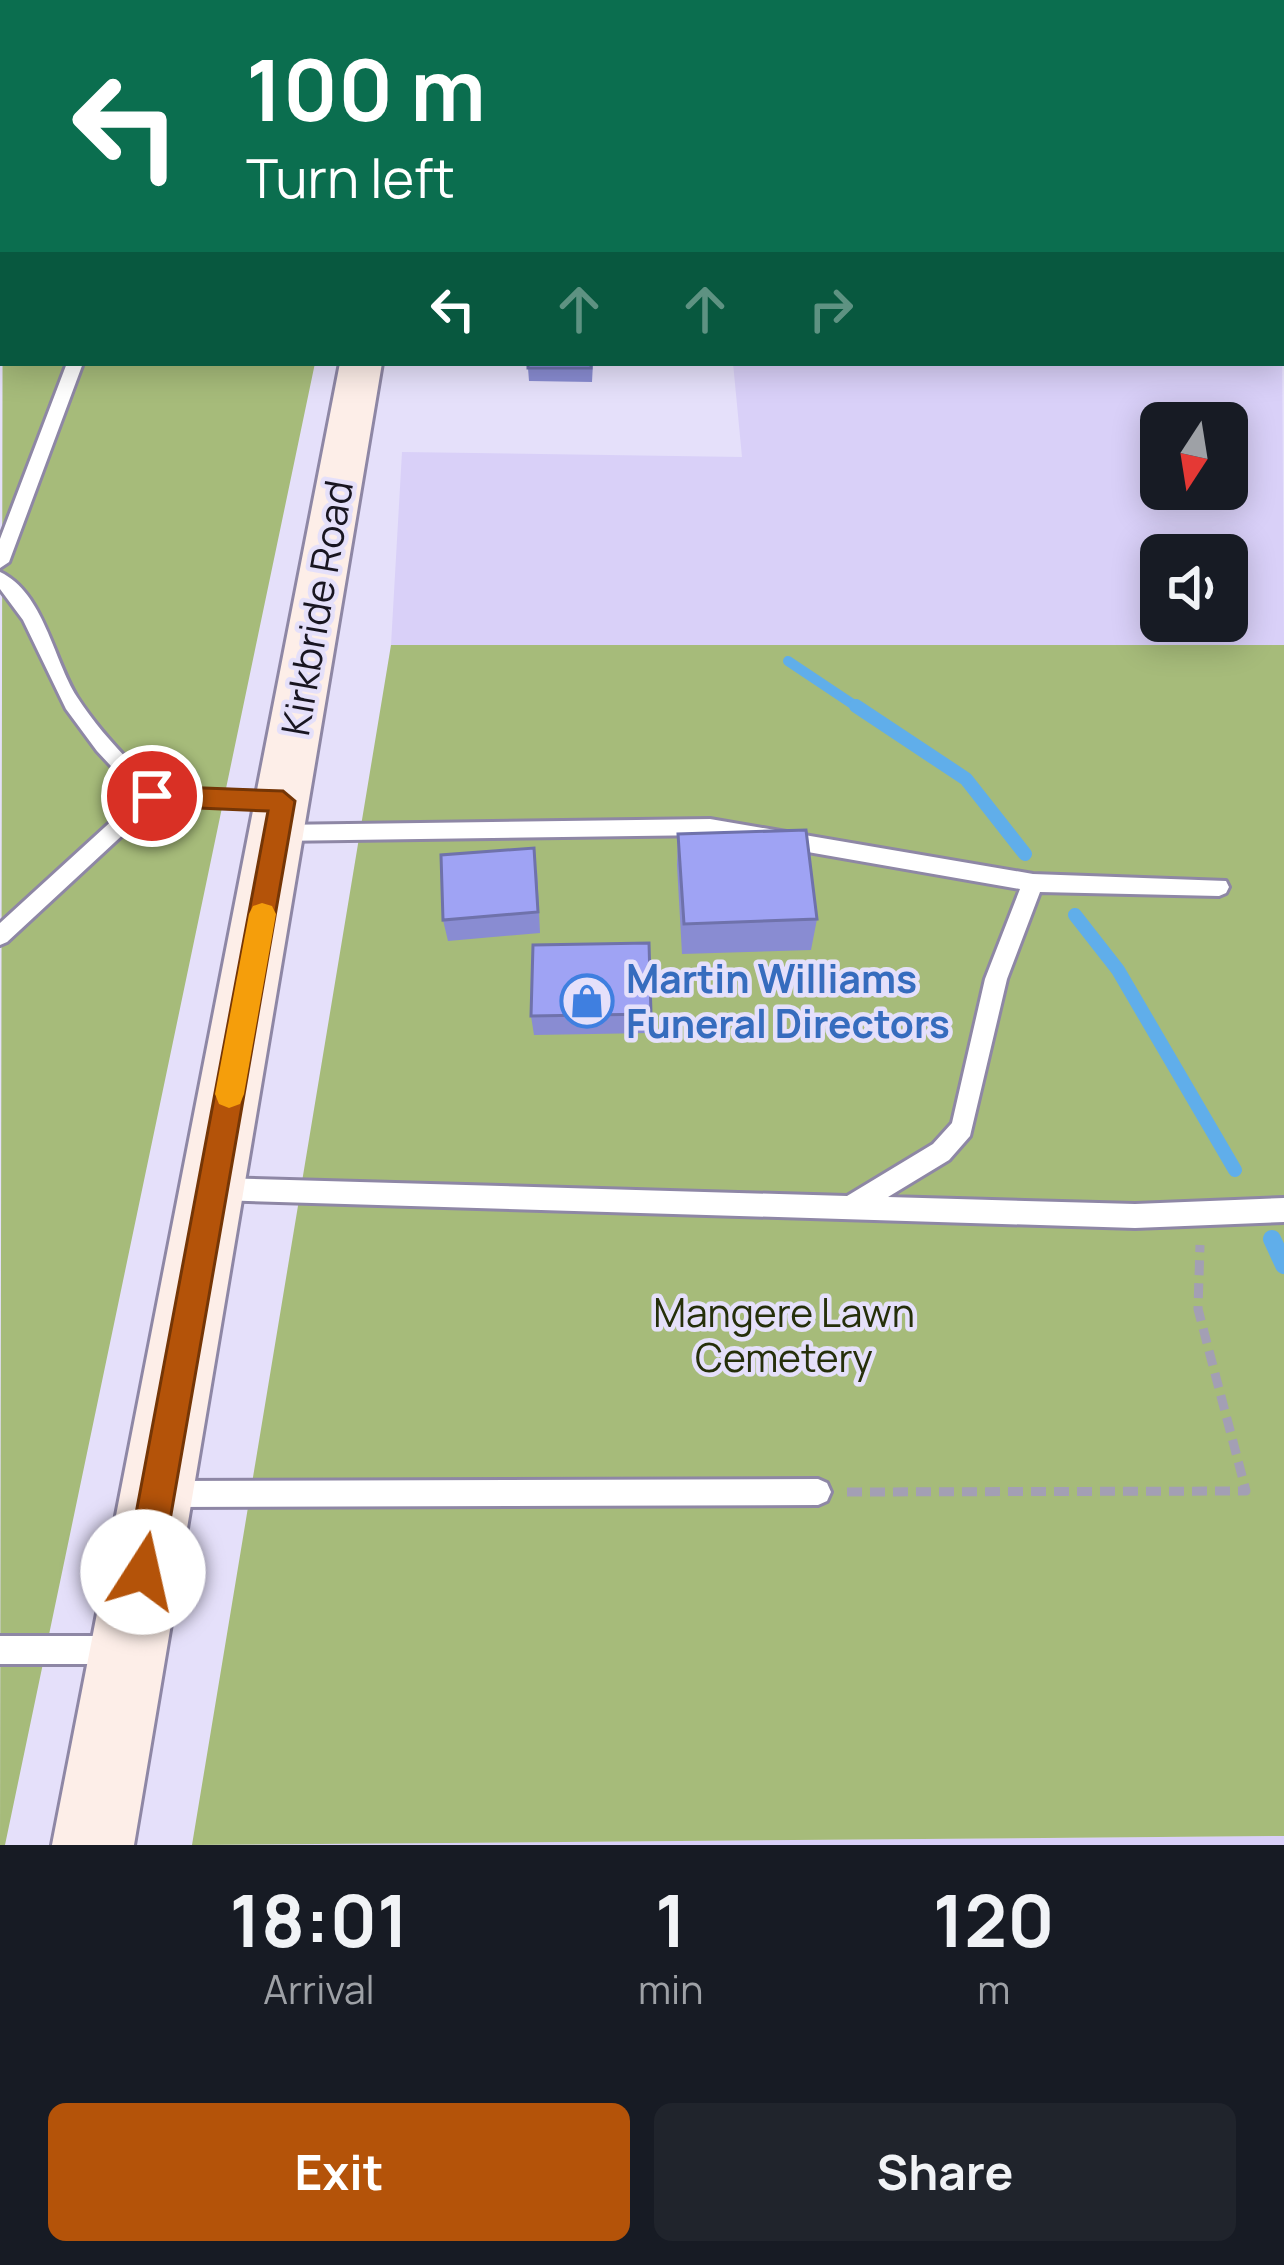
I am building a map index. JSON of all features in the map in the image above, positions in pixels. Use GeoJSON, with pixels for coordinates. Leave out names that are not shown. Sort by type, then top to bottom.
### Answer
{"type":"FeatureCollection","features":[{"type":"Feature","properties":{"kind":"street","name":"Kirkbride Road"},"geometry":{"type":"LineString","coordinates":[[94,1845],[360,366]]}},
{"type":"Feature","properties":{"kind":"lane"},"geometry":{"type":"LineString","coordinates":[[0,562],[74,366]]}},
{"type":"Feature","properties":{"kind":"lane"},"geometry":{"type":"LineString","coordinates":[[0,578],[28,606],[62,688],[105,752],[152,796],[280,817],[710,827],[1033,883],[1219,886]]}},
{"type":"Feature","properties":{"kind":"lane"},"geometry":{"type":"LineString","coordinates":[[0,936],[152,796]]}},
{"type":"Feature","properties":{"kind":"lane"},"geometry":{"type":"LineString","coordinates":[[849,1208],[941,1152],[962,1128],[996,979],[1033,883]]}},
{"type":"Feature","properties":{"kind":"lane"},"geometry":{"type":"LineString","coordinates":[[212,1189],[1135,1216],[1284,1210]]}},
{"type":"Feature","properties":{"kind":"lane"},"geometry":{"type":"LineString","coordinates":[[157,1494],[818,1492]]}},
{"type":"Feature","properties":{"kind":"lane"},"geometry":{"type":"LineString","coordinates":[[0,1650],[129,1650]]}},
{"type":"Feature","properties":{"kind":"path"},"geometry":{"type":"LineString","coordinates":[[818,1492],[1246,1491],[1198,1309],[1202,1214]]}},
{"type":"Feature","properties":{"kind":"shaded area"},"geometry":{"type":"Polygon","coordinates":[[[733,366],[1282,366],[1284,645],[391,645],[402,452],[742,457],[733,366]]]}},
{"type":"Feature","properties":{"kind":"shaded area"},"geometry":{"type":"Polygon","coordinates":[[[1284,1836],[1284,1845],[206,1845],[1284,1836]]]}},
{"type":"Feature","properties":{"kind":"green space"},"geometry":{"type":"Polygon","coordinates":[[[3,366],[314,366],[5,1845],[0,1845],[3,366]]]}},
{"type":"Feature","properties":{"kind":"green space","name":"Mangere Lawn Cemetery"},"geometry":{"type":"Polygon","coordinates":[[[391,645],[1284,645],[1284,1836],[192,1845],[391,645]]]}},
{"type":"Feature","properties":{"kind":"building"},"geometry":{"type":"Polygon","coordinates":[[[528,366],[591,366],[591,368],[528,366]]]}},
{"type":"Feature","properties":{"kind":"building"},"geometry":{"type":"Polygon","coordinates":[[[806,830],[817,919],[684,924],[678,834],[806,830]]]}},
{"type":"Feature","properties":{"kind":"building"},"geometry":{"type":"Polygon","coordinates":[[[534,848],[538,912],[443,920],[441,855],[534,848]]]}},
{"type":"Feature","properties":{"kind":"building"},"geometry":{"type":"Polygon","coordinates":[[[649,943],[651,1014],[531,1016],[533,945],[649,943]]]}},
{"type":"Feature","properties":{"kind":"waterway"},"geometry":{"type":"LineString","coordinates":[[788,661],[860,709]]}},
{"type":"Feature","properties":{"kind":"waterway"},"geometry":{"type":"LineString","coordinates":[[856,706],[966,779],[1025,854]]}},
{"type":"Feature","properties":{"kind":"waterway"},"geometry":{"type":"LineString","coordinates":[[1075,915],[1118,970],[1235,1170]]}},
{"type":"Feature","properties":{"kind":"waterway"},"geometry":{"type":"LineString","coordinates":[[1272,1239],[1284,1265]]}},
{"type":"Feature","properties":{"kind":"slow traffic"},"geometry":{"type":"LineString","coordinates":[[229,1094],[262,914]]}},
{"type":"Feature","properties":{"kind":"place","name":"Martin Williams Funeral Directors"},"geometry":{"type":"Point","coordinates":[587,1001]}},
{"type":"Feature","properties":{"kind":"route"},"geometry":{"type":"LineString","coordinates":[[143,1572],[283,801],[152,796]]}}]}
